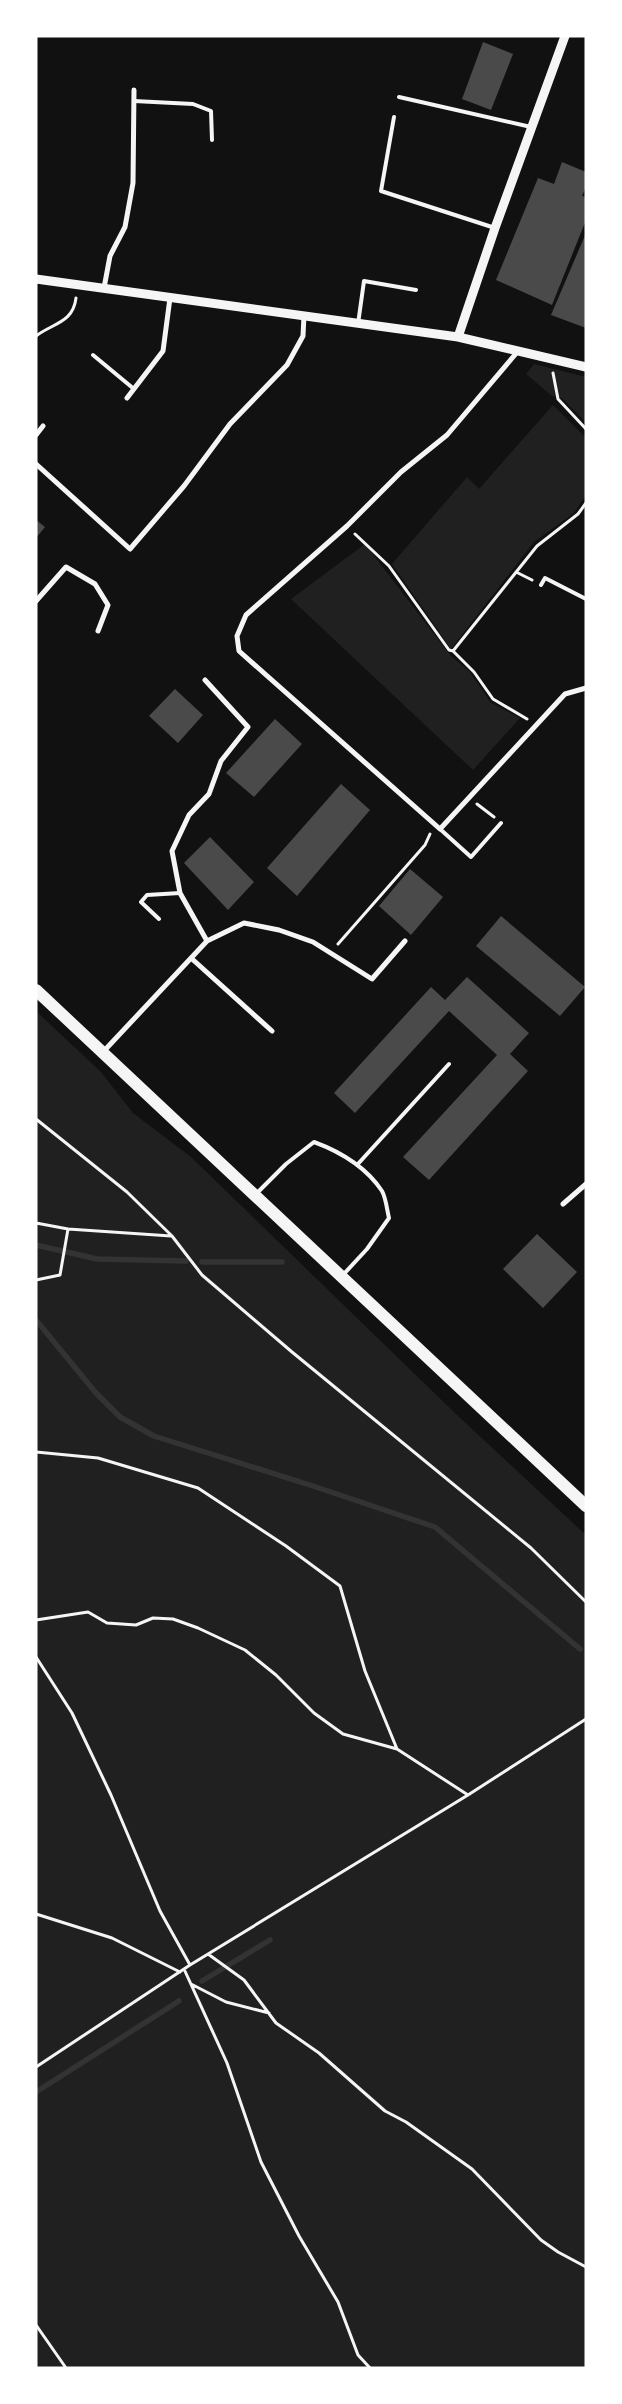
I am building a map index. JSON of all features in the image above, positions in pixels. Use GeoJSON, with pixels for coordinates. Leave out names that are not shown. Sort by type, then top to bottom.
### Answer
{"type":"FeatureCollection","features":[{"type":"Feature","properties":{"kind":"main road"},"geometry":{"type":"LineString","coordinates":[[36,990],[586,1506]]}},
{"type":"Feature","properties":{"kind":"street"},"geometry":{"type":"LineString","coordinates":[[458,337],[495,228],[565,36]]}},
{"type":"Feature","properties":{"kind":"street"},"geometry":{"type":"LineString","coordinates":[[104,288],[110,256],[125,227],[133,183],[134,90]]}},
{"type":"Feature","properties":{"kind":"street"},"geometry":{"type":"LineString","coordinates":[[36,279],[304,314],[358,324],[458,337],[550,357],[586,367]]}},
{"type":"Feature","properties":{"kind":"street"},"geometry":{"type":"LineString","coordinates":[[127,398],[163,351],[170,298]]}},
{"type":"Feature","properties":{"kind":"street"},"geometry":{"type":"LineString","coordinates":[[36,464],[130,549],[184,486],[230,424],[287,365],[303,336],[304,314]]}},
{"type":"Feature","properties":{"kind":"street"},"geometry":{"type":"LineString","coordinates":[[519,350],[447,434],[401,472],[347,526],[246,615],[237,636],[239,651],[440,829],[534,725],[565,694],[586,688]]}},
{"type":"Feature","properties":{"kind":"street"},"geometry":{"type":"LineString","coordinates":[[36,435],[43,426]]}},
{"type":"Feature","properties":{"kind":"street"},"geometry":{"type":"LineString","coordinates":[[36,601],[66,567],[95,584],[108,605],[98,631]]}},
{"type":"Feature","properties":{"kind":"street"},"geometry":{"type":"LineString","coordinates":[[205,680],[248,727],[221,761],[209,794],[188,815],[172,851],[180,893],[208,941]]}},
{"type":"Feature","properties":{"kind":"street"},"geometry":{"type":"LineString","coordinates":[[103,1052],[208,941],[244,923],[279,930],[313,942],[372,979],[405,942]]}},
{"type":"Feature","properties":{"kind":"street"},"geometry":{"type":"LineString","coordinates":[[191,958],[272,1031]]}},
{"type":"Feature","properties":{"kind":"street"},"geometry":{"type":"LineString","coordinates":[[563,1204],[586,1184]]}},
{"type":"Feature","properties":{"kind":"lane"},"geometry":{"type":"LineString","coordinates":[[399,97],[531,127]]}},
{"type":"Feature","properties":{"kind":"lane"},"geometry":{"type":"LineString","coordinates":[[134,101],[193,104],[211,111],[212,140]]}},
{"type":"Feature","properties":{"kind":"lane"},"geometry":{"type":"LineString","coordinates":[[394,117],[381,191],[495,228]]}},
{"type":"Feature","properties":{"kind":"lane"},"geometry":{"type":"LineString","coordinates":[[358,324],[364,281],[416,290]]}},
{"type":"Feature","properties":{"kind":"lane"},"geometry":{"type":"LineString","coordinates":[[93,356],[134,390]]}},
{"type":"Feature","properties":{"kind":"lane"},"geometry":{"type":"LineString","coordinates":[[541,585],[545,578],[586,599]]}},
{"type":"Feature","properties":{"kind":"lane"},"geometry":{"type":"LineString","coordinates":[[440,829],[471,857],[501,823]]}},
{"type":"Feature","properties":{"kind":"lane"},"geometry":{"type":"LineString","coordinates":[[159,919],[141,902],[147,896],[180,893]]}},
{"type":"Feature","properties":{"kind":"lane"},"geometry":{"type":"LineString","coordinates":[[357,1165],[449,1064]]}},
{"type":"Feature","properties":{"kind":"lane"},"geometry":{"type":"LineString","coordinates":[[255,1196],[286,1164],[314,1142],[342,1152],[357,1165],[382,1192],[389,1218],[367,1249],[341,1277]]}},
{"type":"Feature","properties":{"kind":"path"},"geometry":{"type":"LineString","coordinates":[[36,336],[47,328],[63,323],[75,307],[77,285]]}},
{"type":"Feature","properties":{"kind":"path"},"geometry":{"type":"LineString","coordinates":[[550,357],[558,399],[586,430]]}},
{"type":"Feature","properties":{"kind":"path"},"geometry":{"type":"LineString","coordinates":[[454,651],[537,546],[578,514],[586,503]]}},
{"type":"Feature","properties":{"kind":"path"},"geometry":{"type":"LineString","coordinates":[[347,526],[389,566],[450,650],[454,651],[474,672],[493,700],[524,716],[534,725]]}},
{"type":"Feature","properties":{"kind":"path"},"geometry":{"type":"LineString","coordinates":[[516,572],[541,585]]}},
{"type":"Feature","properties":{"kind":"path"},"geometry":{"type":"LineString","coordinates":[[469,797],[501,823]]}},
{"type":"Feature","properties":{"kind":"path"},"geometry":{"type":"LineString","coordinates":[[331,952],[425,845],[435,824]]}},
{"type":"Feature","properties":{"kind":"path"},"geometry":{"type":"LineString","coordinates":[[36,1119],[127,1192],[172,1236],[202,1275],[307,1365],[531,1548],[586,1602]]}},
{"type":"Feature","properties":{"kind":"path"},"geometry":{"type":"LineString","coordinates":[[36,1223],[68,1229],[172,1236]]}},
{"type":"Feature","properties":{"kind":"path"},"geometry":{"type":"LineString","coordinates":[[36,1280],[60,1275],[68,1229]]}},
{"type":"Feature","properties":{"kind":"path"},"geometry":{"type":"LineString","coordinates":[[36,1452],[98,1458],[198,1488],[286,1546],[340,1586],[365,1671],[397,1749]]}},
{"type":"Feature","properties":{"kind":"path"},"geometry":{"type":"LineString","coordinates":[[36,1620],[88,1612],[107,1623],[136,1625],[153,1618],[173,1620],[198,1628],[245,1650],[276,1675],[314,1713],[343,1734],[397,1749],[468,1795]]}},
{"type":"Feature","properties":{"kind":"path"},"geometry":{"type":"LineString","coordinates":[[36,1657],[72,1713],[111,1795],[160,1911],[190,1966]]}},
{"type":"Feature","properties":{"kind":"path"},"geometry":{"type":"LineString","coordinates":[[36,2067],[208,1954],[468,1795],[586,1719]]}},
{"type":"Feature","properties":{"kind":"path"},"geometry":{"type":"LineString","coordinates":[[36,1914],[112,1938],[180,1972]]}},
{"type":"Feature","properties":{"kind":"path"},"geometry":{"type":"LineString","coordinates":[[208,1954],[244,1980],[276,2023],[319,2053],[385,2111],[406,2122],[472,2168],[540,2240],[586,2267]]}},
{"type":"Feature","properties":{"kind":"path"},"geometry":{"type":"LineString","coordinates":[[184,1970],[227,2063],[261,2162],[299,2236],[338,2302],[358,2354],[370,2368]]}},
{"type":"Feature","properties":{"kind":"path"},"geometry":{"type":"LineString","coordinates":[[191,1984],[226,2002],[269,2013]]}},
{"type":"Feature","properties":{"kind":"path"},"geometry":{"type":"LineString","coordinates":[[36,2325],[66,2368]]}},
{"type":"Feature","properties":{"kind":"shaded area"},"geometry":{"type":"Polygon","coordinates":[[[534,364],[586,377],[586,423],[562,398],[552,396],[526,374],[534,364]]]}},
{"type":"Feature","properties":{"kind":"shaded area"},"geometry":{"type":"Polygon","coordinates":[[[553,405],[586,438],[586,495],[574,513],[534,542],[451,649],[392,564],[467,477],[479,489],[553,405]]]}},
{"type":"Feature","properties":{"kind":"shaded area"},"geometry":{"type":"Polygon","coordinates":[[[365,544],[451,656],[470,672],[491,703],[520,718],[473,770],[291,599],[365,544]]]}},
{"type":"Feature","properties":{"kind":"shaded area"},"geometry":{"type":"Polygon","coordinates":[[[36,1011],[101,1072],[133,1113],[191,1157],[457,1415],[586,1535],[586,2368],[36,2368],[36,1011]]]}},
{"type":"Feature","properties":{"kind":"building"},"geometry":{"type":"Polygon","coordinates":[[[483,42],[513,54],[491,110],[462,99],[483,42]]]}},
{"type":"Feature","properties":{"kind":"building"},"geometry":{"type":"Polygon","coordinates":[[[562,162],[586,172],[586,187],[582,196],[586,197],[586,220],[552,305],[496,280],[538,178],[554,184],[562,162]]]}},
{"type":"Feature","properties":{"kind":"building"},"geometry":{"type":"Polygon","coordinates":[[[586,233],[586,328],[551,315],[586,233]]]}},
{"type":"Feature","properties":{"kind":"building"},"geometry":{"type":"Polygon","coordinates":[[[36,520],[45,527],[36,538],[36,520]]]}},
{"type":"Feature","properties":{"kind":"building"},"geometry":{"type":"Polygon","coordinates":[[[175,689],[203,715],[178,743],[149,716],[175,689]]]}},
{"type":"Feature","properties":{"kind":"building"},"geometry":{"type":"Polygon","coordinates":[[[275,719],[302,744],[254,797],[226,773],[275,719]]]}},
{"type":"Feature","properties":{"kind":"building"},"geometry":{"type":"Polygon","coordinates":[[[341,784],[370,810],[297,896],[267,868],[341,784]]]}},
{"type":"Feature","properties":{"kind":"building"},"geometry":{"type":"Polygon","coordinates":[[[210,837],[254,882],[228,910],[184,863],[210,837]]]}},
{"type":"Feature","properties":{"kind":"building"},"geometry":{"type":"Polygon","coordinates":[[[410,869],[443,897],[411,935],[379,906],[410,869]]]}},
{"type":"Feature","properties":{"kind":"building"},"geometry":{"type":"Polygon","coordinates":[[[501,916],[585,987],[560,1016],[476,946],[501,916]]]}},
{"type":"Feature","properties":{"kind":"building"},"geometry":{"type":"Polygon","coordinates":[[[467,977],[529,1033],[510,1054],[528,1071],[429,1180],[403,1157],[497,1055],[449,1011],[355,1113],[334,1093],[431,987],[445,1000],[467,977]]]}},
{"type":"Feature","properties":{"kind":"building"},"geometry":{"type":"Polygon","coordinates":[[[537,1234],[577,1272],[543,1308],[503,1269],[537,1234]]]}},
{"type":"Feature","properties":{"kind":"waterway"},"geometry":{"type":"LineString","coordinates":[[36,1245],[97,1259],[186,1261]]}},
{"type":"Feature","properties":{"kind":"waterway"},"geometry":{"type":"LineString","coordinates":[[202,1262],[282,1262]]}},
{"type":"Feature","properties":{"kind":"waterway"},"geometry":{"type":"LineString","coordinates":[[36,1320],[96,1393],[120,1417],[154,1436],[435,1527],[580,1649]]}},
{"type":"Feature","properties":{"kind":"waterway"},"geometry":{"type":"LineString","coordinates":[[202,1981],[270,1940]]}},
{"type":"Feature","properties":{"kind":"waterway"},"geometry":{"type":"LineString","coordinates":[[36,2092],[179,2001]]}}]}
